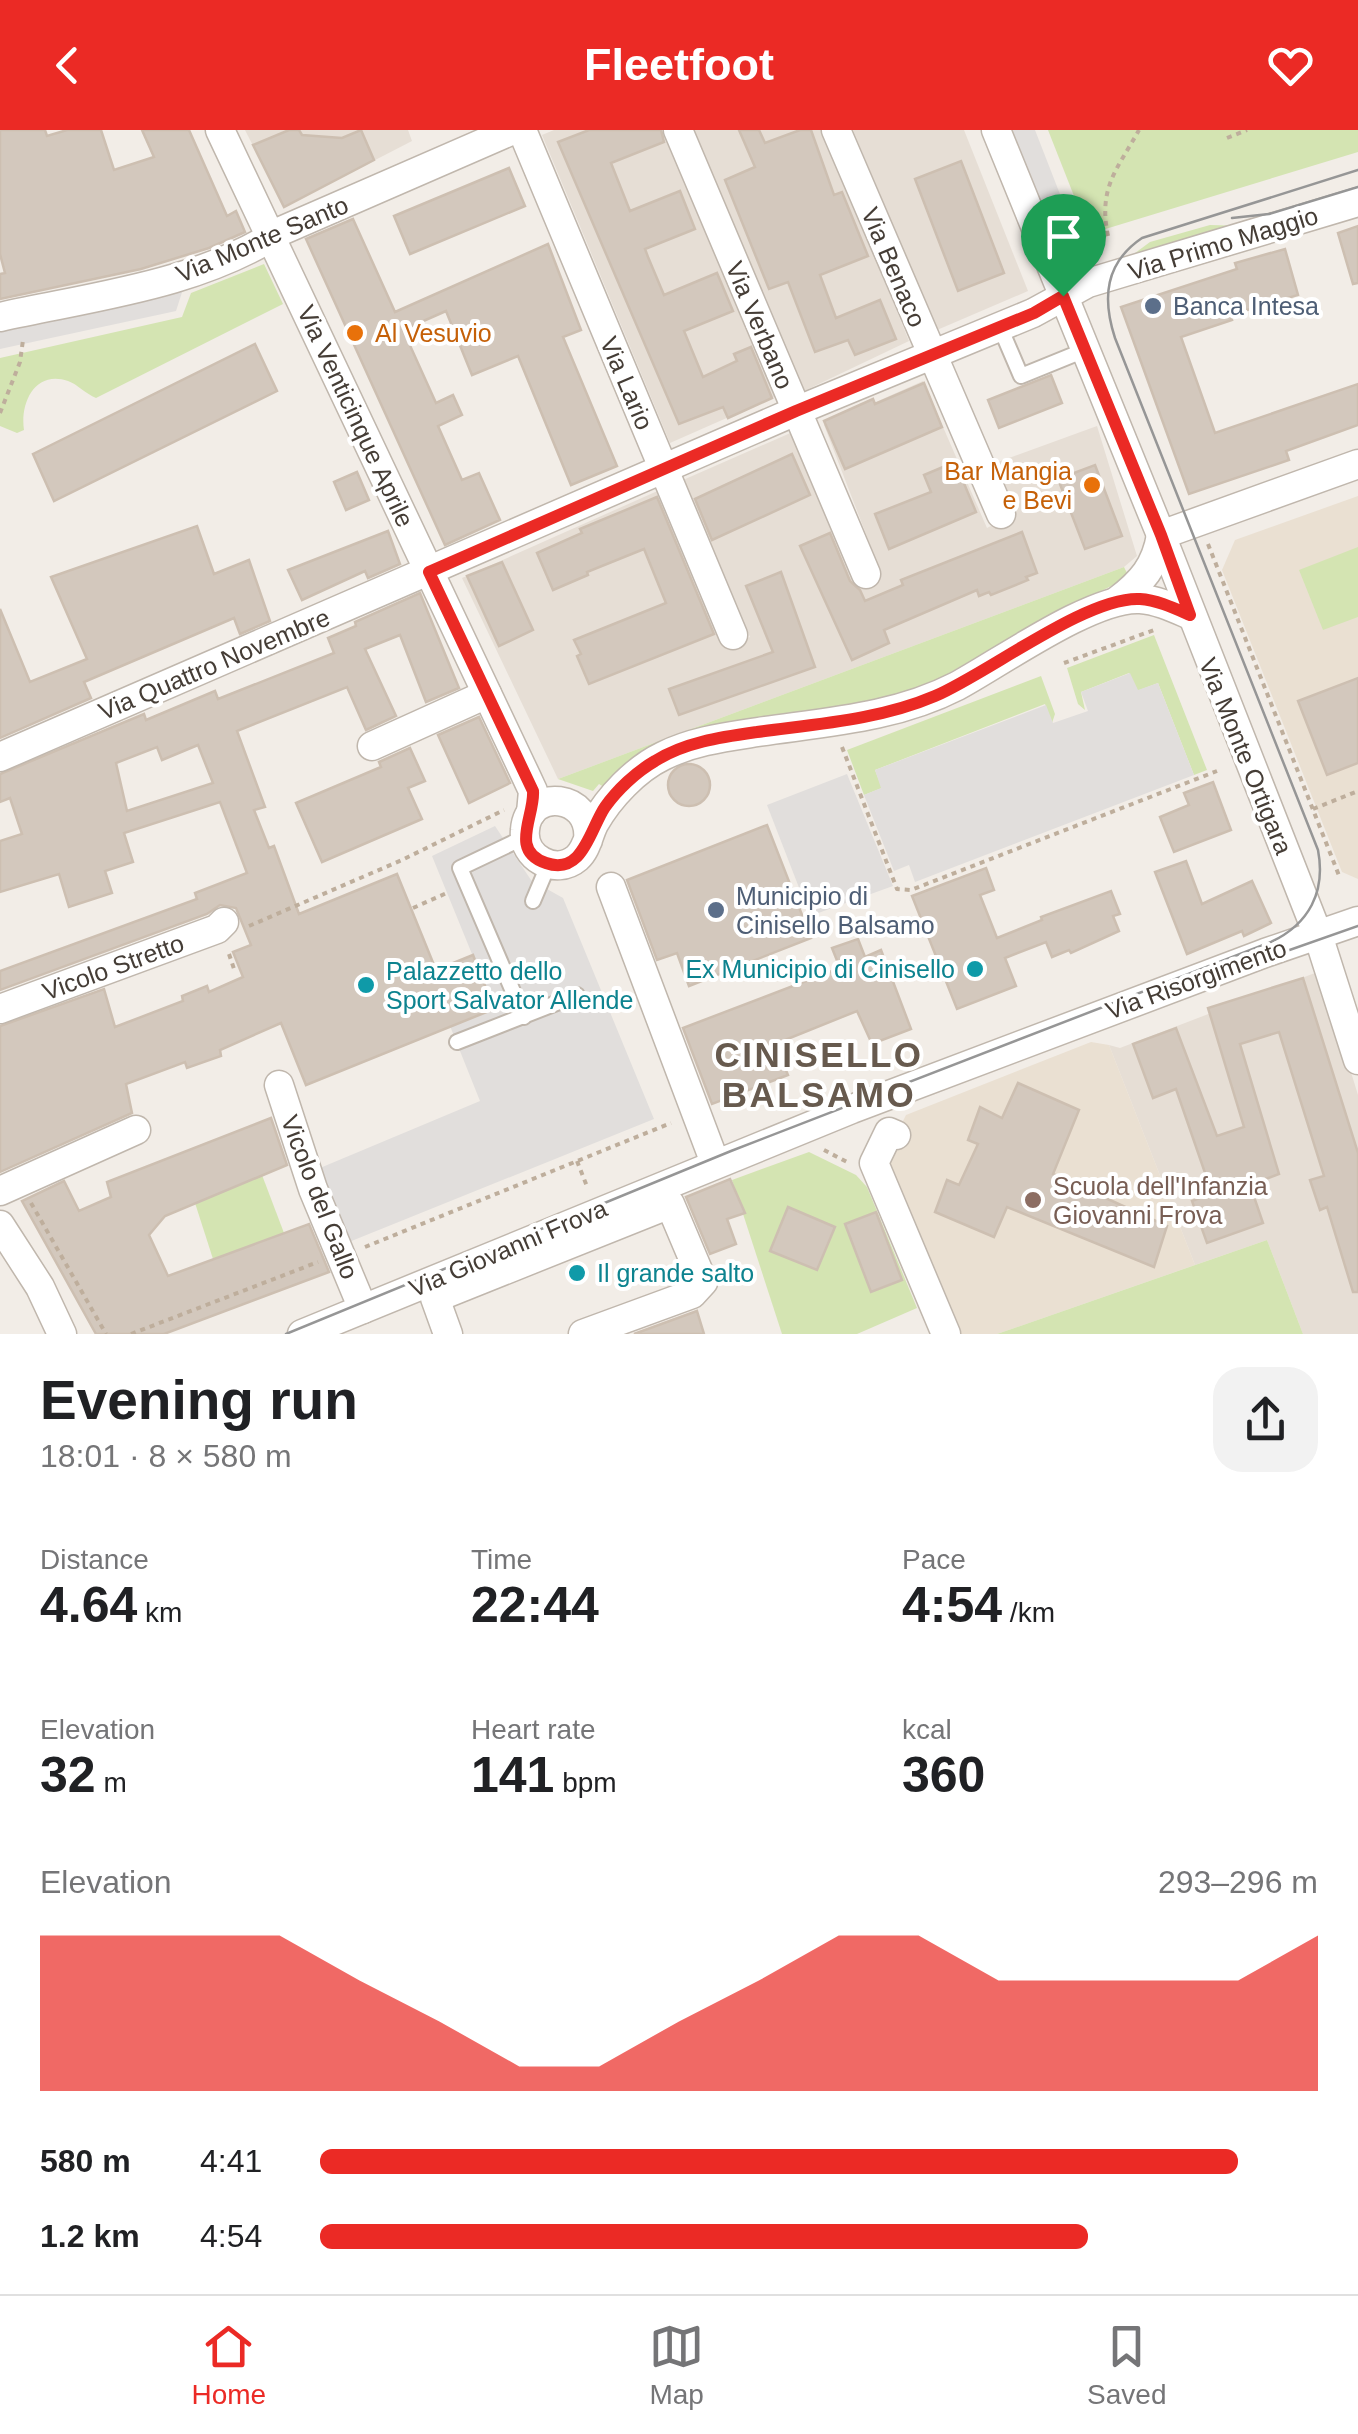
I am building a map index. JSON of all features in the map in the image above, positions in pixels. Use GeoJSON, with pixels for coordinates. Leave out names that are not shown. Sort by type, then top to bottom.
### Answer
{"type":"FeatureCollection","features":[{"type":"Feature","properties":{"kind":"street","name":"Via Venticinque Aprile"},"geometry":{"type":"LineString","coordinates":[[220,130],[533,791],[522,819]]}},
{"type":"Feature","properties":{"kind":"street","name":"Via Monte Santo"},"geometry":{"type":"LineString","coordinates":[[13,314],[191,275],[479,137],[513,130]]}},
{"type":"Feature","properties":{"kind":"street","name":"Via Lario"},"geometry":{"type":"LineString","coordinates":[[522,130],[733,635]]}},
{"type":"Feature","properties":{"kind":"street","name":"Via Verbano"},"geometry":{"type":"LineString","coordinates":[[678,130],[866,574]]}},
{"type":"Feature","properties":{"kind":"street","name":"Via Benaco"},"geometry":{"type":"LineString","coordinates":[[836,130],[1000,514]]}},
{"type":"Feature","properties":{"kind":"street","name":"Via Monte Ortigara"},"geometry":{"type":"LineString","coordinates":[[996,130],[1318,936],[1358,1060]]}},
{"type":"Feature","properties":{"kind":"street","name":"Via Primo Maggio"},"geometry":{"type":"LineString","coordinates":[[429,572],[796,411],[1000,327],[1088,284],[1358,202]]}},
{"type":"Feature","properties":{"kind":"street"},"geometry":{"type":"LineString","coordinates":[[588,840],[586,820],[571,804],[550,801],[522,819],[532,854],[552,865],[574,860],[588,840],[606,806],[635,776],[662,756],[728,736],[848,720],[914,704],[957,686],[1042,636],[1118,601],[1148,574],[1161,535],[1358,464]]}},
{"type":"Feature","properties":{"kind":"street","name":"Via Quattro Novembre"},"geometry":{"type":"LineString","coordinates":[[0,757],[429,572]]}},
{"type":"Feature","properties":{"kind":"street"},"geometry":{"type":"LineString","coordinates":[[1118,601],[1151,600],[1190,615]]}},
{"type":"Feature","properties":{"kind":"street"},"geometry":{"type":"LineString","coordinates":[[372,746],[487,694]]}},
{"type":"Feature","properties":{"kind":"street"},"geometry":{"type":"LineString","coordinates":[[611,887],[715,1163]]}},
{"type":"Feature","properties":{"kind":"street","name":"Via Risorgimento"},"geometry":{"type":"LineString","coordinates":[[715,1163],[1358,921]]}},
{"type":"Feature","properties":{"kind":"street","name":"Vicolo Stretto"},"geometry":{"type":"LineString","coordinates":[[0,1009],[231,926]]}},
{"type":"Feature","properties":{"kind":"street","name":"Vicolo del Gallo"},"geometry":{"type":"LineString","coordinates":[[278,1085],[335,1257],[363,1309]]}},
{"type":"Feature","properties":{"kind":"street"},"geometry":{"type":"LineString","coordinates":[[0,1191],[136,1130]]}},
{"type":"Feature","properties":{"kind":"street"},"geometry":{"type":"LineString","coordinates":[[896,1135],[889,1132],[874,1162],[946,1334]]}},
{"type":"Feature","properties":{"kind":"street","name":"Via Giovanni Frova"},"geometry":{"type":"LineString","coordinates":[[302,1334],[715,1163]]}},
{"type":"Feature","properties":{"kind":"street"},"geometry":{"type":"LineString","coordinates":[[448,1334],[435,1298],[670,1204],[704,1282],[692,1294],[582,1334]]}},
{"type":"Feature","properties":{"kind":"street"},"geometry":{"type":"LineString","coordinates":[[0,1225],[40,1286],[62,1334]]}},
{"type":"Feature","properties":{"kind":"lane"},"geometry":{"type":"LineString","coordinates":[[1000,327],[1021,376],[1085,350]]}},
{"type":"Feature","properties":{"kind":"lane"},"geometry":{"type":"LineString","coordinates":[[522,819],[460,868],[524,1018]]}},
{"type":"Feature","properties":{"kind":"lane"},"geometry":{"type":"LineString","coordinates":[[533,901],[552,865]]}},
{"type":"Feature","properties":{"kind":"lane"},"geometry":{"type":"LineString","coordinates":[[458,1042],[576,995]]}},
{"type":"Feature","properties":{"kind":"path"},"geometry":{"type":"LineString","coordinates":[[1108,236],[1104,216],[1107,189],[1139,130]]}},
{"type":"Feature","properties":{"kind":"path"},"geometry":{"type":"LineString","coordinates":[[1227,138],[1246,130]]}},
{"type":"Feature","properties":{"kind":"path"},"geometry":{"type":"LineString","coordinates":[[0,413],[20,362],[13,314]]}},
{"type":"Feature","properties":{"kind":"path"},"geometry":{"type":"LineString","coordinates":[[1224,538],[1207,544],[1340,878]]}},
{"type":"Feature","properties":{"kind":"path"},"geometry":{"type":"LineString","coordinates":[[1064,663],[1158,628]]}},
{"type":"Feature","properties":{"kind":"path"},"geometry":{"type":"LineString","coordinates":[[842,747],[897,889],[911,890],[1217,771]]}},
{"type":"Feature","properties":{"kind":"path"},"geometry":{"type":"LineString","coordinates":[[1313,809],[1358,790]]}},
{"type":"Feature","properties":{"kind":"path"},"geometry":{"type":"LineString","coordinates":[[231,926],[522,819]]}},
{"type":"Feature","properties":{"kind":"path"},"geometry":{"type":"LineString","coordinates":[[413,908],[466,883]]}},
{"type":"Feature","properties":{"kind":"path"},"geometry":{"type":"LineString","coordinates":[[229,954],[235,972]]}},
{"type":"Feature","properties":{"kind":"path"},"geometry":{"type":"LineString","coordinates":[[131,1334],[695,1113]]}},
{"type":"Feature","properties":{"kind":"path"},"geometry":{"type":"LineString","coordinates":[[30,1202],[72,1282],[106,1334]]}},
{"type":"Feature","properties":{"kind":"shaded area"},"geometry":{"type":"Polygon","coordinates":[[[245,130],[408,130],[412,141],[284,207],[245,130]]]}},
{"type":"Feature","properties":{"kind":"shaded area"},"geometry":{"type":"Polygon","coordinates":[[[554,130],[662,130],[779,395],[670,443],[542,135],[554,130]]]}},
{"type":"Feature","properties":{"kind":"shaded area"},"geometry":{"type":"Polygon","coordinates":[[[693,130],[823,130],[909,341],[802,392],[693,130]]]}},
{"type":"Feature","properties":{"kind":"shaded area"},"geometry":{"type":"Polygon","coordinates":[[[853,130],[964,130],[1028,291],[937,330],[853,130]]]}},
{"type":"Feature","properties":{"kind":"shaded area"},"geometry":{"type":"Polygon","coordinates":[[[1011,130],[1035,130],[1072,225],[1052,232],[1011,130]]]}},
{"type":"Feature","properties":{"kind":"shaded area"},"geometry":{"type":"Polygon","coordinates":[[[184,286],[176,311],[0,349],[0,327],[184,286]]]}},
{"type":"Feature","properties":{"kind":"shaded area"},"geometry":{"type":"Polygon","coordinates":[[[923,381],[987,528],[1017,512],[995,463],[1097,426],[1137,556],[1124,567],[558,779],[462,578],[662,489],[726,647],[750,637],[683,480],[795,431],[864,582],[881,573],[824,425],[923,381]]]}},
{"type":"Feature","properties":{"kind":"shaded area"},"geometry":{"type":"Polygon","coordinates":[[[1358,496],[1358,879],[1342,872],[1222,570],[1235,540],[1358,496]]]}},
{"type":"Feature","properties":{"kind":"shaded area"},"geometry":{"type":"Polygon","coordinates":[[[1130,673],[1138,690],[1158,683],[1194,775],[915,882],[909,865],[894,871],[864,795],[881,788],[875,770],[1046,705],[1053,723],[1088,711],[1081,692],[1130,673]]]}},
{"type":"Feature","properties":{"kind":"shaded area"},"geometry":{"type":"Polygon","coordinates":[[[847,774],[893,886],[810,916],[767,805],[847,774]]]}},
{"type":"Feature","properties":{"kind":"shaded area"},"geometry":{"type":"Polygon","coordinates":[[[495,826],[531,880],[563,898],[654,1119],[349,1242],[320,1168],[480,1101],[450,1026],[494,1008],[432,856],[495,826]]]}},
{"type":"Feature","properties":{"kind":"shaded area"},"geometry":{"type":"Polygon","coordinates":[[[1320,971],[1358,1095],[1358,1334],[1303,1334],[1267,1240],[1195,1265],[1109,1045],[1120,1048],[1320,971]]]}},
{"type":"Feature","properties":{"kind":"shaded area","name":"Scuola dell'Infanzia Giovanni Frova"},"geometry":{"type":"Polygon","coordinates":[[[1091,1042],[1109,1045],[1195,1265],[997,1334],[954,1334],[888,1178],[889,1149],[906,1115],[1091,1042]]]}},
{"type":"Feature","properties":{"kind":"green space"},"geometry":{"type":"Polygon","coordinates":[[[1048,130],[1358,130],[1358,152],[1089,234],[1048,130]]]}},
{"type":"Feature","properties":{"kind":"green space"},"geometry":{"type":"Polygon","coordinates":[[[1210,225],[1247,226],[1123,262],[1150,242],[1210,225]]]}},
{"type":"Feature","properties":{"kind":"green space"},"geometry":{"type":"Polygon","coordinates":[[[264,264],[283,304],[96,398],[68,381],[46,380],[27,400],[24,430],[17,433],[0,426],[0,358],[182,317],[191,293],[264,264]]]}},
{"type":"Feature","properties":{"kind":"green space"},"geometry":{"type":"Polygon","coordinates":[[[1358,547],[1358,617],[1323,630],[1299,570],[1358,547]]]}},
{"type":"Feature","properties":{"kind":"green space"},"geometry":{"type":"Polygon","coordinates":[[[1124,567],[1129,577],[1024,630],[925,687],[875,703],[772,717],[607,789],[599,784],[593,791],[558,779],[1124,567]]]}},
{"type":"Feature","properties":{"kind":"green space"},"geometry":{"type":"Polygon","coordinates":[[[1154,635],[1207,770],[1194,775],[1158,683],[1137,691],[1129,673],[1081,692],[1085,710],[1078,704],[1067,668],[1154,635]]]}},
{"type":"Feature","properties":{"kind":"green space"},"geometry":{"type":"Polygon","coordinates":[[[1041,676],[1055,714],[1052,723],[1045,704],[875,770],[882,788],[864,795],[847,750],[1041,676]]]}},
{"type":"Feature","properties":{"kind":"green space"},"geometry":{"type":"Polygon","coordinates":[[[809,1152],[856,1175],[867,1187],[917,1308],[857,1334],[782,1334],[732,1180],[809,1152]]]}},
{"type":"Feature","properties":{"kind":"green space"},"geometry":{"type":"Polygon","coordinates":[[[262,1175],[284,1233],[213,1259],[195,1203],[262,1175]]]}},
{"type":"Feature","properties":{"kind":"green space"},"geometry":{"type":"Polygon","coordinates":[[[1267,1240],[1303,1334],[997,1334],[1267,1240]]]}},
{"type":"Feature","properties":{"kind":"building"},"geometry":{"type":"Polygon","coordinates":[[[0,130],[45,130],[47,136],[67,130],[101,130],[114,170],[154,157],[142,130],[189,130],[227,216],[236,211],[245,232],[209,248],[141,269],[0,299],[0,274],[5,273],[0,254],[0,130]]]}},
{"type":"Feature","properties":{"kind":"building"},"geometry":{"type":"Polygon","coordinates":[[[289,130],[299,130],[302,135],[342,138],[361,130],[374,160],[284,207],[253,145],[289,130]]]}},
{"type":"Feature","properties":{"kind":"building"},"geometry":{"type":"Polygon","coordinates":[[[589,130],[661,130],[664,142],[611,163],[630,211],[680,191],[695,229],[645,249],[648,257],[664,295],[717,273],[733,311],[684,331],[703,377],[737,361],[734,354],[751,347],[772,398],[728,418],[723,407],[679,424],[558,142],[589,130]]]}},
{"type":"Feature","properties":{"kind":"building"},"geometry":{"type":"Polygon","coordinates":[[[739,130],[759,130],[765,143],[811,130],[834,195],[842,192],[868,256],[820,275],[836,318],[880,300],[896,339],[855,355],[848,340],[815,352],[788,282],[769,289],[725,180],[755,167],[739,130]]]}},
{"type":"Feature","properties":{"kind":"building"},"geometry":{"type":"Polygon","coordinates":[[[961,161],[1004,273],[958,291],[915,179],[961,161]]]}},
{"type":"Feature","properties":{"kind":"building"},"geometry":{"type":"Polygon","coordinates":[[[509,168],[525,206],[410,254],[394,216],[509,168]]]}},
{"type":"Feature","properties":{"kind":"building"},"geometry":{"type":"Polygon","coordinates":[[[353,219],[395,312],[548,244],[581,330],[563,337],[617,466],[571,485],[518,356],[472,375],[446,311],[403,330],[436,403],[453,395],[462,415],[438,426],[462,480],[479,473],[500,520],[445,545],[306,239],[353,219]]]}},
{"type":"Feature","properties":{"kind":"building"},"geometry":{"type":"Polygon","coordinates":[[[1358,226],[1358,283],[1353,284],[1338,233],[1358,226]]]}},
{"type":"Feature","properties":{"kind":"building"},"geometry":{"type":"Polygon","coordinates":[[[1285,249],[1298,295],[1230,315],[1232,320],[1181,337],[1215,433],[1358,384],[1358,425],[1286,451],[1289,460],[1189,494],[1121,307],[1237,269],[1235,263],[1285,249]]]}},
{"type":"Feature","properties":{"kind":"building"},"geometry":{"type":"Polygon","coordinates":[[[255,344],[277,391],[54,501],[33,454],[255,344]]]}},
{"type":"Feature","properties":{"kind":"building"},"geometry":{"type":"Polygon","coordinates":[[[1051,375],[1062,403],[999,428],[988,400],[1051,375]]]}},
{"type":"Feature","properties":{"kind":"building"},"geometry":{"type":"Polygon","coordinates":[[[924,383],[942,427],[845,469],[824,421],[873,399],[875,404],[924,383]]]}},
{"type":"Feature","properties":{"kind":"building"},"geometry":{"type":"Polygon","coordinates":[[[792,454],[810,495],[712,540],[695,499],[792,454]]]}},
{"type":"Feature","properties":{"kind":"building"},"geometry":{"type":"Polygon","coordinates":[[[955,462],[976,512],[889,549],[875,514],[931,492],[924,475],[955,462]]]}},
{"type":"Feature","properties":{"kind":"building"},"geometry":{"type":"Polygon","coordinates":[[[1095,465],[1122,536],[1085,549],[1058,479],[1095,465]]]}},
{"type":"Feature","properties":{"kind":"building"},"geometry":{"type":"Polygon","coordinates":[[[357,472],[369,500],[346,510],[334,482],[357,472]]]}},
{"type":"Feature","properties":{"kind":"building"},"geometry":{"type":"Polygon","coordinates":[[[657,497],[714,634],[589,684],[574,640],[666,603],[644,549],[553,590],[537,553],[582,533],[580,529],[657,497]]]}},
{"type":"Feature","properties":{"kind":"building"},"geometry":{"type":"Polygon","coordinates":[[[197,526],[214,574],[249,560],[270,621],[240,634],[234,618],[84,682],[91,698],[0,738],[0,609],[30,682],[87,659],[51,577],[197,526]]]}},
{"type":"Feature","properties":{"kind":"building"},"geometry":{"type":"Polygon","coordinates":[[[388,531],[400,564],[368,578],[365,571],[302,600],[288,570],[388,531]]]}},
{"type":"Feature","properties":{"kind":"building"},"geometry":{"type":"Polygon","coordinates":[[[1022,532],[1037,573],[1026,577],[1028,580],[991,595],[989,592],[979,596],[977,590],[884,630],[889,643],[852,660],[800,546],[830,533],[850,581],[865,601],[903,585],[901,580],[1022,532]]]}},
{"type":"Feature","properties":{"kind":"building"},"geometry":{"type":"Polygon","coordinates":[[[502,562],[533,630],[499,646],[467,576],[502,562]]]}},
{"type":"Feature","properties":{"kind":"building"},"geometry":{"type":"Polygon","coordinates":[[[781,572],[815,667],[679,715],[669,689],[773,652],[746,586],[781,572]]]}},
{"type":"Feature","properties":{"kind":"building"},"geometry":{"type":"Polygon","coordinates":[[[420,593],[459,688],[426,702],[400,635],[365,649],[396,716],[366,730],[347,687],[237,731],[265,807],[254,810],[269,848],[274,846],[299,914],[397,874],[436,970],[473,955],[494,1009],[306,1085],[281,1023],[220,1050],[221,1056],[187,1068],[185,1062],[126,1084],[132,1113],[0,1172],[0,1026],[104,989],[115,1027],[183,1001],[182,996],[207,986],[209,992],[243,977],[233,952],[251,945],[236,908],[220,905],[207,914],[0,990],[0,971],[197,899],[195,893],[247,873],[220,802],[124,833],[133,862],[105,871],[112,893],[69,907],[59,874],[0,892],[0,841],[22,834],[10,798],[0,802],[0,774],[144,714],[146,720],[215,691],[218,699],[334,653],[328,638],[356,626],[355,622],[420,593]],[[198,745],[162,760],[157,747],[116,763],[127,811],[213,783],[198,745]]]}},
{"type":"Feature","properties":{"kind":"building"},"geometry":{"type":"Polygon","coordinates":[[[1358,678],[1358,763],[1327,775],[1298,701],[1358,678]]]}},
{"type":"Feature","properties":{"kind":"building"},"geometry":{"type":"Polygon","coordinates":[[[479,717],[510,783],[469,803],[438,735],[479,717]]]}},
{"type":"Feature","properties":{"kind":"building"},"geometry":{"type":"Polygon","coordinates":[[[410,748],[425,781],[408,788],[422,819],[322,862],[296,803],[381,767],[379,762],[410,748]]]}},
{"type":"Feature","properties":{"kind":"building"},"geometry":{"type":"Polygon","coordinates":[[[689,764],[704,770],[710,785],[704,800],[689,806],[674,800],[668,785],[674,770],[689,764]]]}},
{"type":"Feature","properties":{"kind":"building"},"geometry":{"type":"Polygon","coordinates":[[[1213,782],[1231,830],[1174,852],[1160,817],[1189,805],[1184,793],[1213,782]]]}},
{"type":"Feature","properties":{"kind":"building","name":"Municipio di Cinisello Balsamo"},"geometry":{"type":"Polygon","coordinates":[[[767,825],[811,938],[689,986],[677,953],[657,960],[627,880],[767,825]]]}},
{"type":"Feature","properties":{"kind":"building"},"geometry":{"type":"Polygon","coordinates":[[[1186,861],[1202,904],[1252,881],[1271,923],[1187,954],[1155,872],[1186,861]]]}},
{"type":"Feature","properties":{"kind":"building"},"geometry":{"type":"Polygon","coordinates":[[[986,868],[994,890],[980,895],[997,938],[1111,891],[1120,914],[1113,916],[1119,931],[1071,953],[1069,950],[1052,957],[1046,942],[1005,958],[1016,986],[957,1009],[912,896],[986,868]]]}},
{"type":"Feature","properties":{"kind":"building"},"geometry":{"type":"Polygon","coordinates":[[[858,939],[865,957],[881,950],[911,1029],[872,1044],[857,1011],[775,1044],[788,1075],[712,1104],[683,1028],[840,968],[832,948],[858,939]]]}},
{"type":"Feature","properties":{"kind":"building"},"geometry":{"type":"Polygon","coordinates":[[[1303,978],[1358,1153],[1358,1292],[1353,1292],[1327,1207],[1320,1210],[1310,1180],[1324,1176],[1279,1032],[1240,1044],[1279,1174],[1250,1185],[1263,1223],[1207,1243],[1192,1201],[1212,1193],[1176,1089],[1153,1098],[1133,1044],[1176,1028],[1217,1136],[1244,1127],[1208,1008],[1303,978]]]}},
{"type":"Feature","properties":{"kind":"building"},"geometry":{"type":"Polygon","coordinates":[[[1018,1083],[1079,1110],[1053,1174],[1167,1226],[1154,1267],[1007,1207],[994,1237],[935,1212],[947,1180],[959,1185],[978,1144],[968,1140],[980,1107],[1002,1118],[1018,1083]]]}},
{"type":"Feature","properties":{"kind":"building"},"geometry":{"type":"Polygon","coordinates":[[[271,1118],[287,1165],[165,1216],[149,1235],[168,1276],[309,1224],[329,1272],[164,1334],[96,1334],[22,1201],[64,1181],[79,1211],[111,1197],[107,1182],[271,1118]]]}},
{"type":"Feature","properties":{"kind":"building"},"geometry":{"type":"Polygon","coordinates":[[[730,1179],[745,1213],[727,1219],[736,1244],[710,1254],[686,1197],[730,1179]]]}},
{"type":"Feature","properties":{"kind":"building"},"geometry":{"type":"Polygon","coordinates":[[[788,1207],[835,1227],[817,1270],[770,1251],[788,1207]]]}},
{"type":"Feature","properties":{"kind":"building"},"geometry":{"type":"Polygon","coordinates":[[[876,1212],[902,1280],[871,1292],[845,1224],[876,1212]]]}},
{"type":"Feature","properties":{"kind":"building"},"geometry":{"type":"Polygon","coordinates":[[[697,1311],[704,1334],[634,1334],[697,1311]]]}},
{"type":"Feature","properties":{"kind":"tram line"},"geometry":{"type":"LineString","coordinates":[[286,1334],[731,1151],[1271,942],[1305,916],[1317,893],[1318,850],[1115,338],[1108,295],[1120,259],[1142,238],[1358,170]]}},
{"type":"Feature","properties":{"kind":"tram line"},"geometry":{"type":"LineString","coordinates":[[1232,218],[1269,214],[1358,187]]}},
{"type":"Feature","properties":{"kind":"tram line"},"geometry":{"type":"LineString","coordinates":[[1261,960],[1358,926]]}},
{"type":"Feature","properties":{"kind":"place","name":"Banca Intesa"},"geometry":{"type":"Point","coordinates":[1153,306]}},
{"type":"Feature","properties":{"kind":"place","name":"Al Vesuvio"},"geometry":{"type":"Point","coordinates":[355,333]}},
{"type":"Feature","properties":{"kind":"place","name":"Bar Mangia e Bevi"},"geometry":{"type":"Point","coordinates":[1092,485]}},
{"type":"Feature","properties":{"kind":"place","name":"Municipio di Cinisello Balsamo"},"geometry":{"type":"Point","coordinates":[716,910]}},
{"type":"Feature","properties":{"kind":"place","name":"Ex Municipio di Cinisello"},"geometry":{"type":"Point","coordinates":[975,969]}},
{"type":"Feature","properties":{"kind":"place","name":"Palazzetto dello Sport Salvator Allende"},"geometry":{"type":"Point","coordinates":[366,985]}},
{"type":"Feature","properties":{"kind":"place","name":"Scuola dell'Infanzia Giovanni Frova"},"geometry":{"type":"Point","coordinates":[1033,1200]}},
{"type":"Feature","properties":{"kind":"place","name":"Il grande salto"},"geometry":{"type":"Point","coordinates":[577,1273]}},
{"type":"Feature","properties":{"kind":"district","name":"CINISELLO BALSAMO"},"geometry":{"type":"Point","coordinates":[819,1074]}},
{"type":"Feature","properties":{"kind":"route"},"geometry":{"type":"LineString","coordinates":[[1063,296],[1190,615],[1151,600],[1118,601],[1042,636],[957,686],[914,704],[861,718],[728,736],[678,750],[647,766],[612,799],[574,860],[552,865],[536,858],[529,850],[524,831],[533,808],[533,791],[429,572],[796,411],[1034,313],[1063,296]]}}]}
